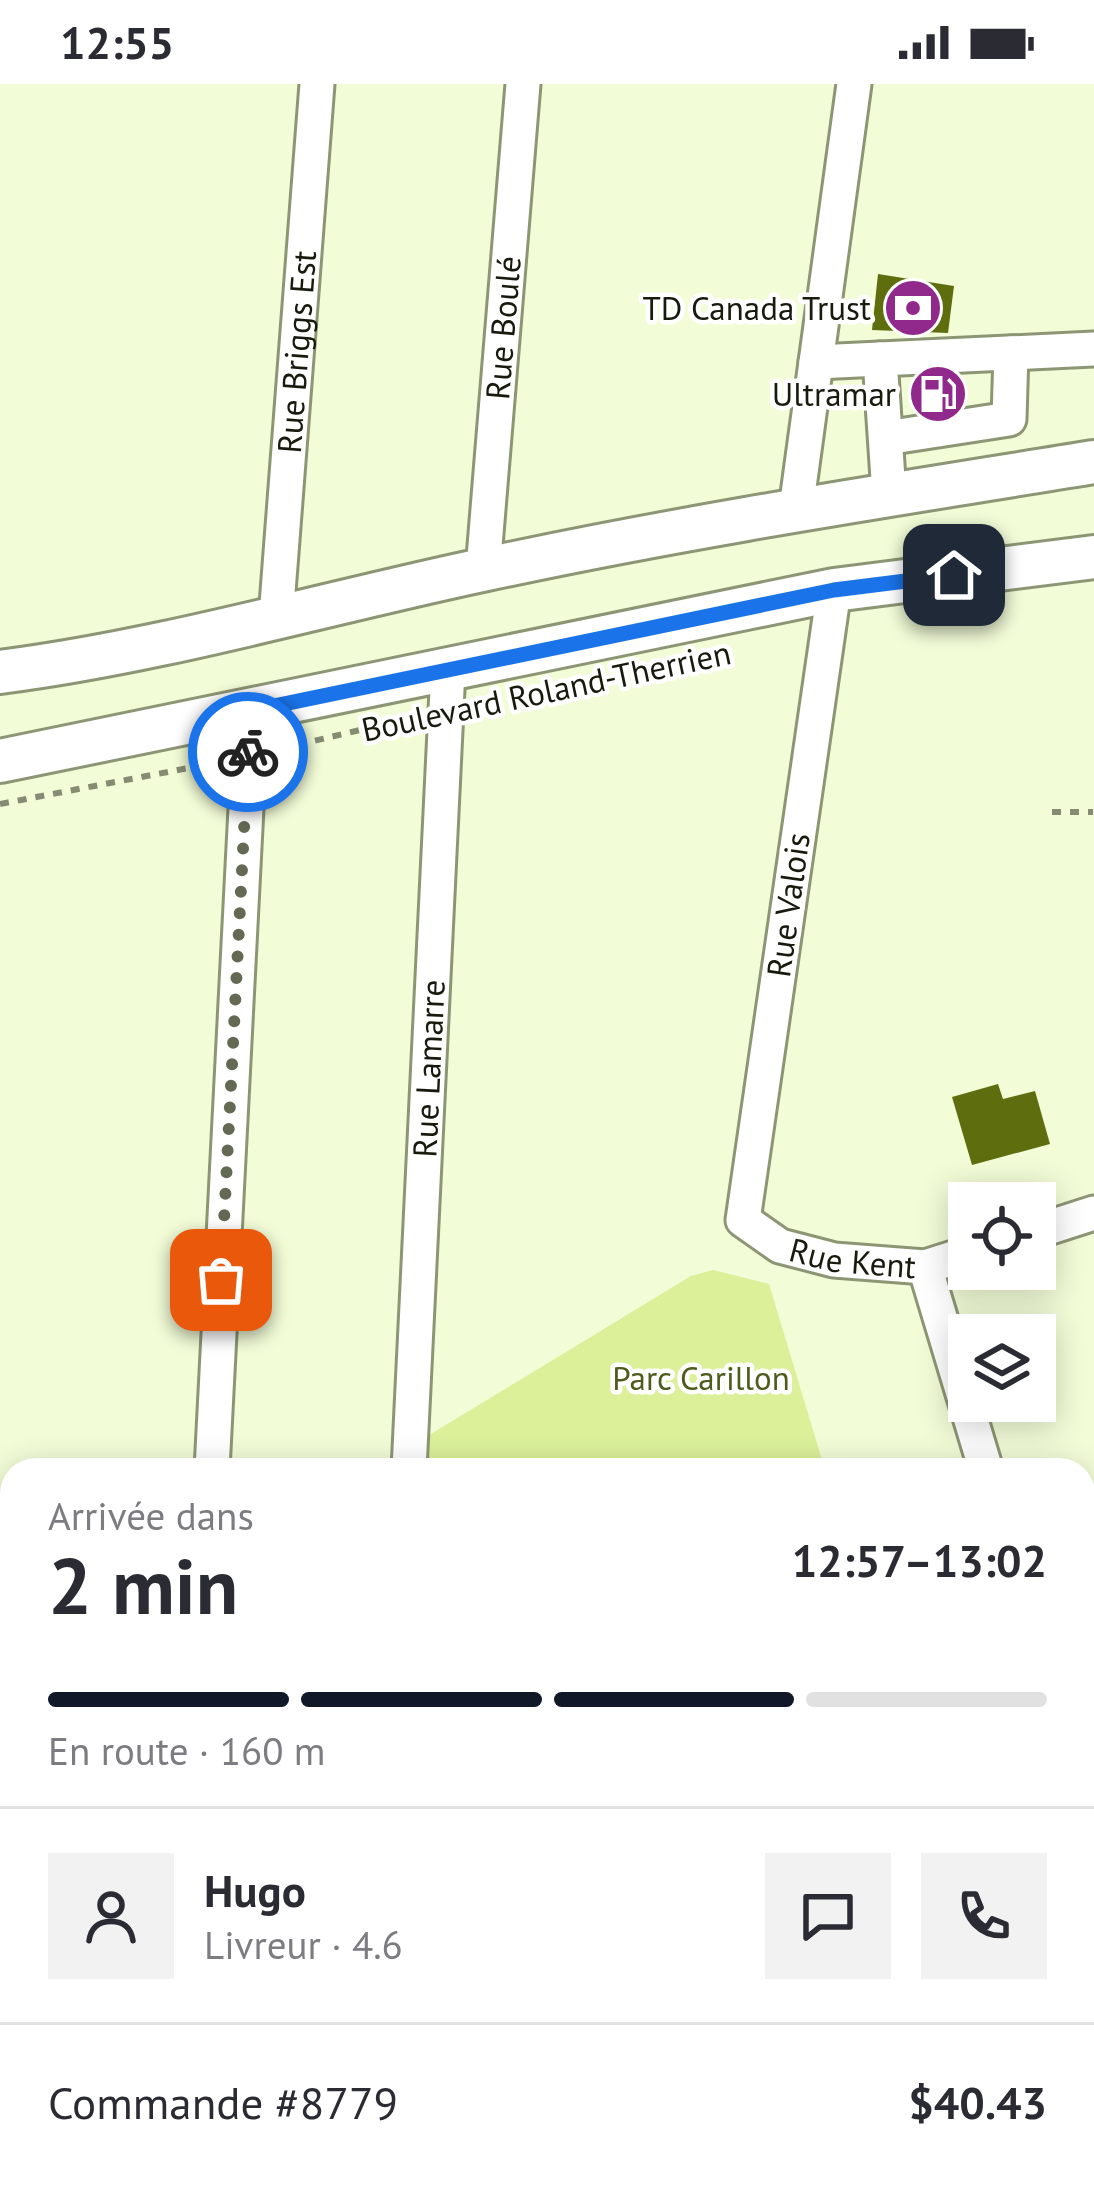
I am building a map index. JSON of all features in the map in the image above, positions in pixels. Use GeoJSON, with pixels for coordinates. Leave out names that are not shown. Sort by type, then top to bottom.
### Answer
{"type":"FeatureCollection","features":[{"type":"Feature","properties":{"kind":"main road"},"geometry":{"type":"LineString","coordinates":[[0,672],[276,618],[483,569],[796,509],[1094,462]]}},
{"type":"Feature","properties":{"kind":"main road","name":"Boulevard Roland-Therrien"},"geometry":{"type":"LineString","coordinates":[[0,761],[250,711],[448,689],[834,590],[1094,557]]}},
{"type":"Feature","properties":{"kind":"street","name":"Rue Briggs Est"},"geometry":{"type":"LineString","coordinates":[[276,618],[316,84]]}},
{"type":"Feature","properties":{"kind":"street","name":"Rue Boulé"},"geometry":{"type":"LineString","coordinates":[[483,569],[523,84]]}},
{"type":"Feature","properties":{"kind":"street"},"geometry":{"type":"LineString","coordinates":[[796,509],[854,84]]}},
{"type":"Feature","properties":{"kind":"street"},"geometry":{"type":"LineString","coordinates":[[816,362],[1094,349]]}},
{"type":"Feature","properties":{"kind":"street"},"geometry":{"type":"LineString","coordinates":[[1003,476],[1011,352]]}},
{"type":"Feature","properties":{"kind":"street"},"geometry":{"type":"LineString","coordinates":[[880,359],[889,494]]}},
{"type":"Feature","properties":{"kind":"street"},"geometry":{"type":"LineString","coordinates":[[886,438],[1009,419]]}},
{"type":"Feature","properties":{"kind":"street","name":"Rue Valois"},"geometry":{"type":"LineString","coordinates":[[742,1220],[834,590]]}},
{"type":"Feature","properties":{"kind":"street","name":"Rue Lamarre"},"geometry":{"type":"LineString","coordinates":[[410,1458],[448,689]]}},
{"type":"Feature","properties":{"kind":"street"},"geometry":{"type":"LineString","coordinates":[[213,1458],[250,711]]}},
{"type":"Feature","properties":{"kind":"street"},"geometry":{"type":"LineString","coordinates":[[1056,1225],[1094,1213]]}},
{"type":"Feature","properties":{"kind":"street","name":"Rue Kent"},"geometry":{"type":"LineString","coordinates":[[742,1220],[780,1246],[834,1260],[925,1267],[948,1260]]}},
{"type":"Feature","properties":{"kind":"street"},"geometry":{"type":"LineString","coordinates":[[925,1267],[982,1458]]}},
{"type":"Feature","properties":{"kind":"path","name":"Boulevard Roland-Therrien"},"geometry":{"type":"LineString","coordinates":[[0,804],[248,757],[448,689]]}},
{"type":"Feature","properties":{"kind":"path"},"geometry":{"type":"LineString","coordinates":[[1052,812],[1093,812]]}},
{"type":"Feature","properties":{"kind":"green space","name":"Parc Carillon"},"geometry":{"type":"Polygon","coordinates":[[[713,1270],[769,1284],[821,1458],[425,1458],[426,1437],[691,1276],[713,1270]]]}},
{"type":"Feature","properties":{"kind":"building","name":"TD Canada Trust"},"geometry":{"type":"Polygon","coordinates":[[[878,274],[954,286],[948,333],[872,330],[878,274]]]}},
{"type":"Feature","properties":{"kind":"building"},"geometry":{"type":"Polygon","coordinates":[[[998,1084],[1003,1099],[1035,1091],[1050,1144],[972,1165],[952,1097],[998,1084]]]}},
{"type":"Feature","properties":{"kind":"way so far"},"geometry":{"type":"LineString","coordinates":[[221,1280],[248,752]]}},
{"type":"Feature","properties":{"kind":"place","name":"TD Canada Trust"},"geometry":{"type":"Point","coordinates":[913,308]}},
{"type":"Feature","properties":{"kind":"place","name":"Ultramar"},"geometry":{"type":"Point","coordinates":[938,394]}},
{"type":"Feature","properties":{"kind":"route"},"geometry":{"type":"LineString","coordinates":[[248,752],[250,711],[834,590],[954,575]]}}]}
